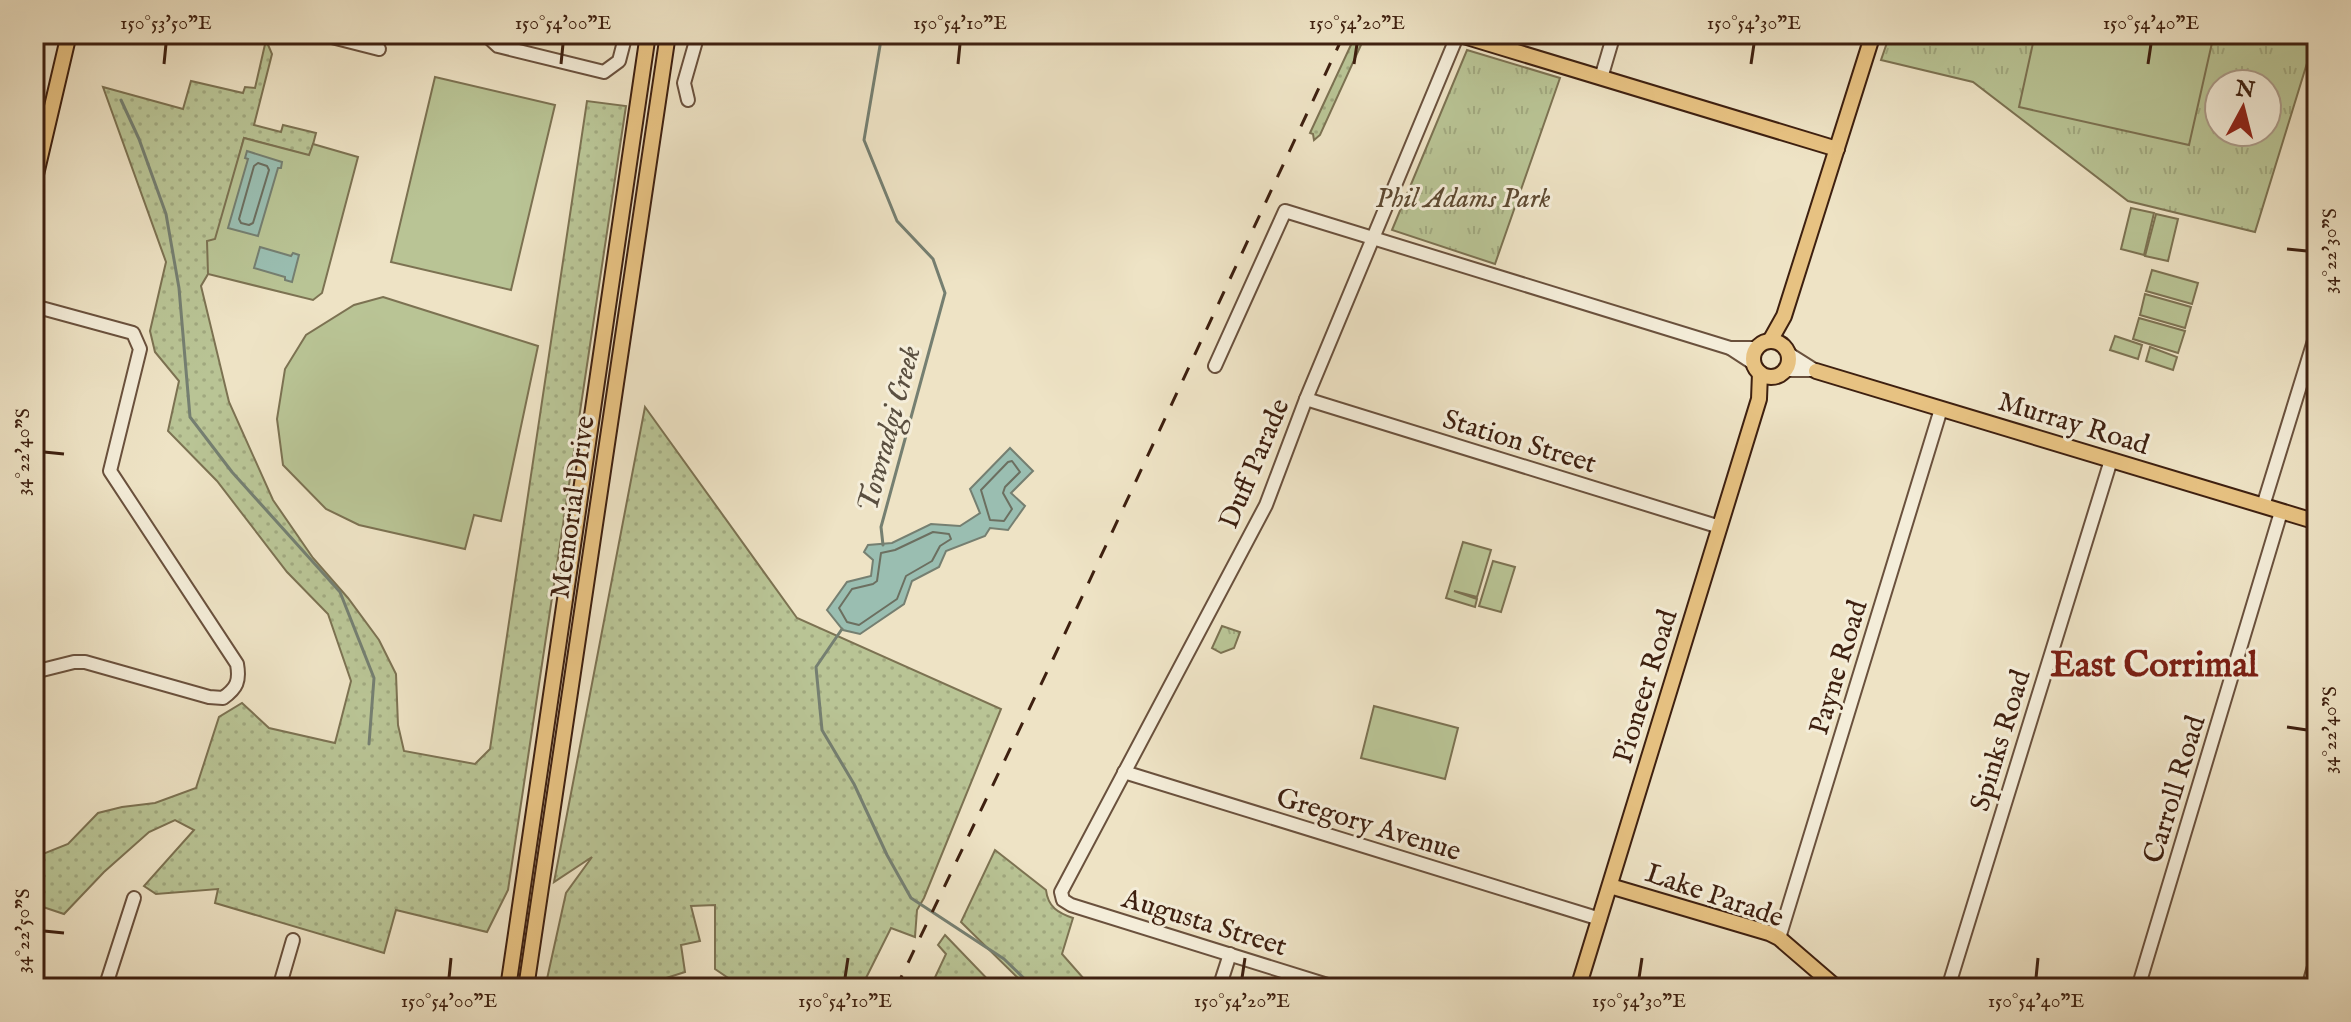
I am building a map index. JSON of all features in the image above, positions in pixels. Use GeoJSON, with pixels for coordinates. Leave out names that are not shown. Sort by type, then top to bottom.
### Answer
{"type":"FeatureCollection","features":[{"type":"Feature","properties":{"kind":"main road"},"geometry":{"type":"LineString","coordinates":[[34,183],[69,34]]}},
{"type":"Feature","properties":{"kind":"main road","name":"Memorial Drive"},"geometry":{"type":"LineString","coordinates":[[508,988],[648,34]]}},
{"type":"Feature","properties":{"kind":"main road","name":"Memorial Drive"},"geometry":{"type":"LineString","coordinates":[[526,988],[668,34]]}},
{"type":"Feature","properties":{"kind":"main road"},"geometry":{"type":"LineString","coordinates":[[1458,34],[1837,149]]}},
{"type":"Feature","properties":{"kind":"main road","name":"Pioneer Road"},"geometry":{"type":"LineString","coordinates":[[1578,988],[1873,34]]}},
{"type":"Feature","properties":{"kind":"main road","name":"Murray Road"},"geometry":{"type":"LineString","coordinates":[[1816,371],[2317,522]]}},
{"type":"Feature","properties":{"kind":"main road","name":"Lake Parade"},"geometry":{"type":"LineString","coordinates":[[1610,886],[1779,938],[1837,988]]}},
{"type":"Feature","properties":{"kind":"street"},"geometry":{"type":"LineString","coordinates":[[320,34],[379,49]]}},
{"type":"Feature","properties":{"kind":"street"},"geometry":{"type":"LineString","coordinates":[[485,34],[498,46],[604,72],[619,61],[626,34]]}},
{"type":"Feature","properties":{"kind":"street"},"geometry":{"type":"LineString","coordinates":[[688,100],[684,83],[698,34]]}},
{"type":"Feature","properties":{"kind":"street","name":"Duff Parade"},"geometry":{"type":"LineString","coordinates":[[1061,896],[1064,883],[1266,505],[1306,399],[1458,34]]}},
{"type":"Feature","properties":{"kind":"street"},"geometry":{"type":"LineString","coordinates":[[1601,78],[1614,34]]}},
{"type":"Feature","properties":{"kind":"street","name":"Murray Road"},"geometry":{"type":"LineString","coordinates":[[1215,366],[1285,211],[1730,348],[1816,371]]}},
{"type":"Feature","properties":{"kind":"street"},"geometry":{"type":"LineString","coordinates":[[34,306],[133,333],[140,349],[110,471],[237,664],[239,678],[235,690],[223,698],[209,697],[79,662],[34,672]]}},
{"type":"Feature","properties":{"kind":"street"},"geometry":{"type":"LineString","coordinates":[[2263,506],[2317,331]]}},
{"type":"Feature","properties":{"kind":"street","name":"Station Street"},"geometry":{"type":"LineString","coordinates":[[1306,399],[1720,527]]}},
{"type":"Feature","properties":{"kind":"street","name":"Payne Road"},"geometry":{"type":"LineString","coordinates":[[1779,938],[1941,409]]}},
{"type":"Feature","properties":{"kind":"street","name":"Spinks Road"},"geometry":{"type":"LineString","coordinates":[[1948,988],[2111,460]]}},
{"type":"Feature","properties":{"kind":"street","name":"Carroll Road"},"geometry":{"type":"LineString","coordinates":[[2138,988],[2281,512]]}},
{"type":"Feature","properties":{"kind":"street","name":"Gregory Avenue"},"geometry":{"type":"LineString","coordinates":[[1124,772],[1600,919]]}},
{"type":"Feature","properties":{"kind":"street","name":"Augusta Street"},"geometry":{"type":"LineString","coordinates":[[1061,896],[1071,905],[1337,988]]}},
{"type":"Feature","properties":{"kind":"street"},"geometry":{"type":"LineString","coordinates":[[105,988],[134,898]]}},
{"type":"Feature","properties":{"kind":"street"},"geometry":{"type":"LineString","coordinates":[[279,988],[293,940]]}},
{"type":"Feature","properties":{"kind":"street"},"geometry":{"type":"LineString","coordinates":[[1219,988],[1230,954]]}},
{"type":"Feature","properties":{"kind":"street"},"geometry":{"type":"LineString","coordinates":[[2308,988],[2317,956]]}},
{"type":"Feature","properties":{"kind":"green space"},"geometry":{"type":"Polygon","coordinates":[[[1356,34],[1366,34],[1320,135],[1314,140],[1310,133],[1356,34]]]}},
{"type":"Feature","properties":{"kind":"green space"},"geometry":{"type":"Polygon","coordinates":[[[1890,34],[2316,34],[2283,141],[2283,68],[2203,68],[2203,148],[2281,148],[2255,232],[2128,201],[1973,82],[1881,60],[1890,34]]]}},
{"type":"Feature","properties":{"kind":"green space"},"geometry":{"type":"Polygon","coordinates":[[[2035,34],[2214,34],[2206,68],[2203,68],[2203,83],[2189,145],[2019,107],[2035,34]]]}},
{"type":"Feature","properties":{"kind":"green space"},"geometry":{"type":"Polygon","coordinates":[[[266,40],[272,54],[254,125],[281,132],[283,125],[316,133],[310,156],[244,138],[208,274],[201,286],[229,402],[273,500],[313,558],[379,640],[396,674],[398,725],[404,751],[475,764],[490,749],[587,101],[626,106],[508,890],[487,932],[396,910],[384,953],[215,903],[218,889],[156,894],[144,886],[194,830],[175,820],[149,832],[104,872],[64,914],[34,904],[34,854],[38,856],[68,844],[98,813],[155,803],[196,788],[219,717],[242,703],[269,728],[335,743],[351,681],[328,614],[287,572],[217,481],[168,431],[179,381],[155,352],[150,331],[166,262],[103,87],[183,109],[191,81],[243,93],[245,87],[255,88],[266,40]]]}},
{"type":"Feature","properties":{"kind":"green space","name":"Phil Adams Park"},"geometry":{"type":"Polygon","coordinates":[[[1467,50],[1560,78],[1495,264],[1392,230],[1467,50]]]}},
{"type":"Feature","properties":{"kind":"green space"},"geometry":{"type":"Polygon","coordinates":[[[435,77],[555,105],[511,290],[391,262],[435,77]]]}},
{"type":"Feature","properties":{"kind":"green space"},"geometry":{"type":"Polygon","coordinates":[[[244,138],[309,155],[313,144],[358,157],[322,293],[313,300],[208,274],[207,241],[215,239],[244,138]]]}},
{"type":"Feature","properties":{"kind":"green space"},"geometry":{"type":"Polygon","coordinates":[[[2131,208],[2154,213],[2144,255],[2121,249],[2131,208]]]}},
{"type":"Feature","properties":{"kind":"green space"},"geometry":{"type":"Polygon","coordinates":[[[2156,214],[2178,219],[2168,261],[2145,256],[2156,214]]]}},
{"type":"Feature","properties":{"kind":"green space"},"geometry":{"type":"Polygon","coordinates":[[[2152,270],[2198,283],[2192,304],[2146,291],[2152,270]]]}},
{"type":"Feature","properties":{"kind":"green space"},"geometry":{"type":"Polygon","coordinates":[[[2145,294],[2191,307],[2185,328],[2140,315],[2145,294]]]}},
{"type":"Feature","properties":{"kind":"green space"},"geometry":{"type":"Polygon","coordinates":[[[383,297],[538,346],[501,521],[474,515],[465,549],[359,525],[326,509],[283,465],[277,419],[285,369],[306,335],[354,305],[383,297]]]}},
{"type":"Feature","properties":{"kind":"green space"},"geometry":{"type":"Polygon","coordinates":[[[2139,318],[2185,331],[2178,353],[2133,339],[2139,318]]]}},
{"type":"Feature","properties":{"kind":"green space"},"geometry":{"type":"Polygon","coordinates":[[[2115,336],[2142,345],[2138,359],[2110,350],[2115,336]]]}},
{"type":"Feature","properties":{"kind":"green space"},"geometry":{"type":"Polygon","coordinates":[[[2150,347],[2177,357],[2173,370],[2146,361],[2150,347]]]}},
{"type":"Feature","properties":{"kind":"green space"},"geometry":{"type":"Polygon","coordinates":[[[645,407],[797,618],[1001,709],[917,910],[915,937],[891,928],[861,988],[743,988],[715,969],[715,905],[691,906],[700,941],[681,945],[685,972],[635,988],[545,988],[566,893],[592,857],[554,882],[645,407]]]}},
{"type":"Feature","properties":{"kind":"green space"},"geometry":{"type":"Polygon","coordinates":[[[1463,542],[1491,550],[1477,597],[1454,591],[1477,599],[1475,607],[1446,598],[1463,542]]]}},
{"type":"Feature","properties":{"kind":"green space"},"geometry":{"type":"Polygon","coordinates":[[[1493,561],[1515,567],[1501,612],[1479,606],[1493,561]]]}},
{"type":"Feature","properties":{"kind":"green space"},"geometry":{"type":"Polygon","coordinates":[[[1222,626],[1240,632],[1234,648],[1221,653],[1212,648],[1222,626]]]}},
{"type":"Feature","properties":{"kind":"green space"},"geometry":{"type":"Polygon","coordinates":[[[1374,706],[1458,728],[1445,779],[1361,758],[1374,706]]]}},
{"type":"Feature","properties":{"kind":"green space"},"geometry":{"type":"Polygon","coordinates":[[[995,850],[1046,890],[1055,908],[1073,918],[1062,954],[1092,988],[1028,988],[961,922],[995,850]]]}},
{"type":"Feature","properties":{"kind":"green space"},"geometry":{"type":"Polygon","coordinates":[[[945,935],[996,988],[930,988],[946,954],[938,945],[945,935]]]}},
{"type":"Feature","properties":{"kind":"water"},"geometry":{"type":"Polygon","coordinates":[[[247,151],[282,162],[258,236],[228,228],[248,159],[245,158],[247,151]]]}},
{"type":"Feature","properties":{"kind":"water"},"geometry":{"type":"Polygon","coordinates":[[[260,247],[291,256],[293,253],[299,255],[292,282],[254,268],[260,247]]]}},
{"type":"Feature","properties":{"kind":"water"},"geometry":{"type":"Polygon","coordinates":[[[1010,448],[1033,471],[1011,493],[1025,506],[1008,530],[990,528],[985,536],[946,551],[939,567],[912,581],[904,604],[860,634],[843,630],[827,610],[847,582],[871,576],[873,560],[864,552],[868,545],[892,543],[931,524],[960,526],[980,513],[970,489],[1010,448]]]}},
{"type":"Feature","properties":{"kind":"waterway","name":"Towradgi Creek"},"geometry":{"type":"LineString","coordinates":[[882,34],[864,140],[897,221],[933,259],[945,293],[881,527],[883,545]]}},
{"type":"Feature","properties":{"kind":"waterway"},"geometry":{"type":"LineString","coordinates":[[121,100],[139,139],[166,214],[179,288],[190,417],[232,472],[340,592],[374,678],[369,744]]}},
{"type":"Feature","properties":{"kind":"waterway","name":"Towradgi Creek"},"geometry":{"type":"LineString","coordinates":[[842,629],[816,667],[822,730],[854,784],[887,855],[911,898],[1004,959],[1034,988]]}},
{"type":"Feature","properties":{"kind":"railway"},"geometry":{"type":"LineString","coordinates":[[896,988],[1344,34]]}},
{"type":"Feature","properties":{"kind":"district","name":"East Corrimal"},"geometry":{"type":"Point","coordinates":[2154,663]}}]}
